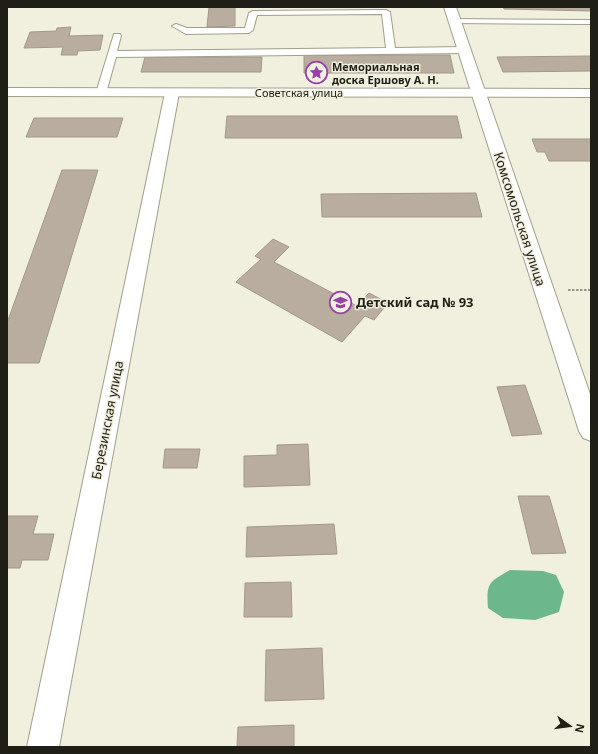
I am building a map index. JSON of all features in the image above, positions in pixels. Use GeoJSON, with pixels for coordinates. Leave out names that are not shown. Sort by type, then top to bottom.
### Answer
{"type":"FeatureCollection","features":[{"type":"Feature","properties":{"kind":"street","name":"Комсомольская улица"},"geometry":{"type":"LineString","coordinates":[[452,14],[591,431]]}},
{"type":"Feature","properties":{"kind":"street","name":"Советская улица"},"geometry":{"type":"LineString","coordinates":[[7,92],[591,93]]}},
{"type":"Feature","properties":{"kind":"street","name":"Березинская улица"},"geometry":{"type":"LineString","coordinates":[[43,747],[172,93]]}},
{"type":"Feature","properties":{"kind":"lane"},"geometry":{"type":"LineString","coordinates":[[176,26],[186,31],[249,30],[253,13],[384,10],[390,50]]}},
{"type":"Feature","properties":{"kind":"lane"},"geometry":{"type":"LineString","coordinates":[[452,14],[591,22]]}},
{"type":"Feature","properties":{"kind":"lane"},"geometry":{"type":"LineString","coordinates":[[101,93],[117,36]]}},
{"type":"Feature","properties":{"kind":"lane"},"geometry":{"type":"LineString","coordinates":[[112,54],[464,50]]}},
{"type":"Feature","properties":{"kind":"shaded area"},"geometry":{"type":"Polygon","coordinates":[[[510,570],[543,571],[556,575],[564,592],[559,612],[535,620],[503,618],[488,608],[488,593],[490,584],[497,577],[510,570]]]}},
{"type":"Feature","properties":{"kind":"building"},"geometry":{"type":"Polygon","coordinates":[[[209,7],[235,7],[235,26],[207,27],[209,7]]]}},
{"type":"Feature","properties":{"kind":"building"},"geometry":{"type":"Polygon","coordinates":[[[503,7],[591,7],[591,11],[504,9],[503,7]]]}},
{"type":"Feature","properties":{"kind":"building"},"geometry":{"type":"Polygon","coordinates":[[[71,27],[69,36],[103,35],[100,50],[78,51],[77,55],[61,55],[63,47],[24,48],[30,32],[56,31],[57,28],[71,27]]]}},
{"type":"Feature","properties":{"kind":"building"},"geometry":{"type":"Polygon","coordinates":[[[304,55],[450,55],[454,73],[304,73],[304,55]]]}},
{"type":"Feature","properties":{"kind":"building"},"geometry":{"type":"Polygon","coordinates":[[[591,56],[591,71],[503,72],[497,57],[591,56]]]}},
{"type":"Feature","properties":{"kind":"building"},"geometry":{"type":"Polygon","coordinates":[[[145,57],[262,57],[261,72],[141,72],[145,57]]]}},
{"type":"Feature","properties":{"kind":"building"},"geometry":{"type":"Polygon","coordinates":[[[227,116],[457,116],[462,138],[225,138],[227,116]]]}},
{"type":"Feature","properties":{"kind":"building"},"geometry":{"type":"Polygon","coordinates":[[[34,118],[123,118],[117,137],[26,137],[34,118]]]}},
{"type":"Feature","properties":{"kind":"building"},"geometry":{"type":"Polygon","coordinates":[[[532,139],[591,139],[591,161],[549,161],[545,152],[537,152],[532,139]]]}},
{"type":"Feature","properties":{"kind":"building"},"geometry":{"type":"Polygon","coordinates":[[[62,170],[98,170],[39,363],[7,363],[7,323],[62,170]]]}},
{"type":"Feature","properties":{"kind":"building"},"geometry":{"type":"Polygon","coordinates":[[[476,193],[482,217],[322,217],[321,194],[476,193]]]}},
{"type":"Feature","properties":{"kind":"building"},"geometry":{"type":"Polygon","coordinates":[[[273,239],[289,247],[274,262],[357,306],[369,293],[388,303],[374,320],[365,316],[342,342],[236,282],[261,259],[255,256],[273,239]]]}},
{"type":"Feature","properties":{"kind":"building"},"geometry":{"type":"Polygon","coordinates":[[[525,385],[542,434],[512,436],[497,387],[525,385]]]}},
{"type":"Feature","properties":{"kind":"building"},"geometry":{"type":"Polygon","coordinates":[[[308,444],[310,485],[244,487],[244,456],[277,455],[277,445],[308,444]]]}},
{"type":"Feature","properties":{"kind":"building"},"geometry":{"type":"Polygon","coordinates":[[[165,449],[200,449],[197,468],[163,468],[165,449]]]}},
{"type":"Feature","properties":{"kind":"building"},"geometry":{"type":"Polygon","coordinates":[[[518,496],[549,496],[566,553],[532,554],[518,496]]]}},
{"type":"Feature","properties":{"kind":"building"},"geometry":{"type":"Polygon","coordinates":[[[7,516],[38,516],[33,534],[54,534],[48,560],[22,560],[20,568],[7,568],[7,516]]]}},
{"type":"Feature","properties":{"kind":"building"},"geometry":{"type":"Polygon","coordinates":[[[334,524],[337,554],[246,557],[247,527],[334,524]]]}},
{"type":"Feature","properties":{"kind":"building"},"geometry":{"type":"Polygon","coordinates":[[[291,582],[292,617],[244,617],[245,583],[291,582]]]}},
{"type":"Feature","properties":{"kind":"building"},"geometry":{"type":"Polygon","coordinates":[[[322,648],[324,699],[265,701],[266,650],[322,648]]]}},
{"type":"Feature","properties":{"kind":"building"},"geometry":{"type":"Polygon","coordinates":[[[294,725],[294,747],[237,747],[238,727],[294,725]]]}},
{"type":"Feature","properties":{"kind":"place","name":"Мемориальная доска Ершову А. Н."},"geometry":{"type":"Point","coordinates":[316,73]}},
{"type":"Feature","properties":{"kind":"place","name":"Детский сад № 93"},"geometry":{"type":"Point","coordinates":[341,302]}}]}
